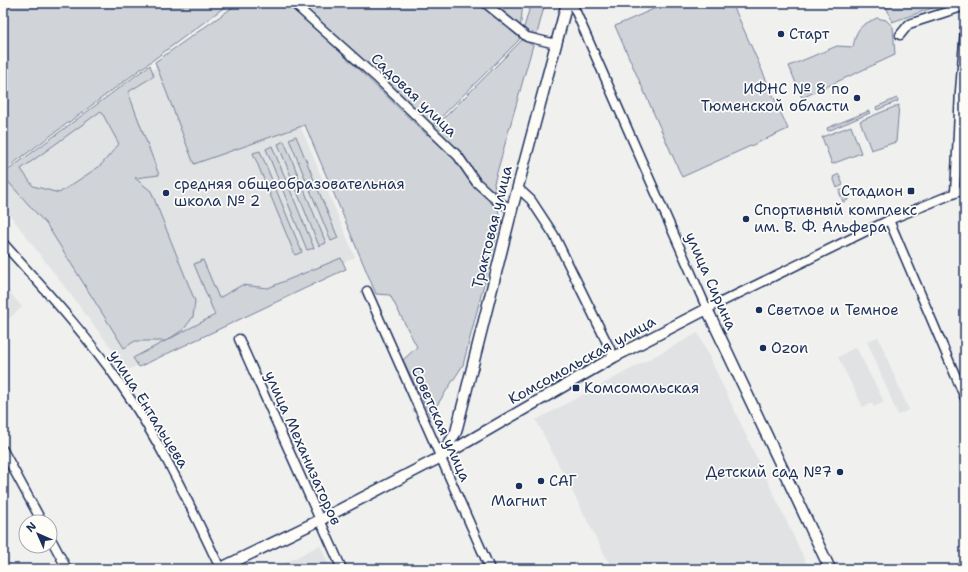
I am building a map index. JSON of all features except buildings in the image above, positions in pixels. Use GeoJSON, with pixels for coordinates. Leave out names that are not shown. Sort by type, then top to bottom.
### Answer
{"type":"FeatureCollection","features":[{"type":"Feature","properties":{"kind":"street","name":"Садовая улица"},"geometry":{"type":"LineString","coordinates":[[292,3],[378,79],[458,156],[476,182],[497,201],[512,209]]}},
{"type":"Feature","properties":{"kind":"street"},"geometry":{"type":"LineString","coordinates":[[485,3],[527,37],[556,44]]}},
{"type":"Feature","properties":{"kind":"street","name":"Трактовая улица"},"geometry":{"type":"LineString","coordinates":[[441,457],[456,432],[512,209],[567,3]]}},
{"type":"Feature","properties":{"kind":"street","name":"улица Сирина"},"geometry":{"type":"LineString","coordinates":[[572,3],[707,309],[830,569]]}},
{"type":"Feature","properties":{"kind":"street"},"geometry":{"type":"LineString","coordinates":[[900,35],[909,24],[965,6]]}},
{"type":"Feature","properties":{"kind":"street"},"geometry":{"type":"LineString","coordinates":[[955,193],[965,29]]}},
{"type":"Feature","properties":{"kind":"street"},"geometry":{"type":"LineString","coordinates":[[518,188],[531,200],[554,234],[614,357]]}},
{"type":"Feature","properties":{"kind":"street","name":"Комсомольская улица"},"geometry":{"type":"LineString","coordinates":[[220,569],[320,520],[441,457],[614,357],[707,309],[889,220],[965,189]]}},
{"type":"Feature","properties":{"kind":"street"},"geometry":{"type":"LineString","coordinates":[[889,220],[965,398]]}},
{"type":"Feature","properties":{"kind":"street","name":"улица Ентальцева"},"geometry":{"type":"LineString","coordinates":[[3,243],[81,331],[120,383],[169,462],[220,569]]}},
{"type":"Feature","properties":{"kind":"street","name":"Советская улица"},"geometry":{"type":"LineString","coordinates":[[367,291],[490,569]]}},
{"type":"Feature","properties":{"kind":"street","name":"улица Механизаторов"},"geometry":{"type":"LineString","coordinates":[[239,339],[342,569]]}},
{"type":"Feature","properties":{"kind":"street"},"geometry":{"type":"LineString","coordinates":[[3,450],[38,514]]}},
{"type":"Feature","properties":{"kind":"street"},"geometry":{"type":"LineString","coordinates":[[58,552],[67,569]]}},
{"type":"Feature","properties":{"kind":"shaded area"},"geometry":{"type":"Polygon","coordinates":[[[3,3],[230,3],[3,171],[3,3]]]}},
{"type":"Feature","properties":{"kind":"shaded area"},"geometry":{"type":"Polygon","coordinates":[[[239,3],[289,3],[427,135],[522,40],[533,45],[494,183],[500,222],[463,365],[430,416],[403,360],[417,347],[390,295],[376,294],[305,125],[194,164],[155,62],[239,3]]]}},
{"type":"Feature","properties":{"kind":"shaded area","name":"средняя общеобразовательная школа № 2"},"geometry":{"type":"Polygon","coordinates":[[[244,3],[249,3],[355,257],[128,370],[3,206],[3,179],[244,3]]]}},
{"type":"Feature","properties":{"kind":"shaded area"},"geometry":{"type":"Polygon","coordinates":[[[294,3],[523,3],[519,40],[427,131],[294,3]]]}},
{"type":"Feature","properties":{"kind":"shaded area"},"geometry":{"type":"Polygon","coordinates":[[[531,3],[545,3],[537,34],[523,31],[531,3]]]}},
{"type":"Feature","properties":{"kind":"shaded area"},"geometry":{"type":"Polygon","coordinates":[[[667,3],[732,3],[788,129],[682,177],[615,26],[667,3]]]}},
{"type":"Feature","properties":{"kind":"shaded area"},"geometry":{"type":"Polygon","coordinates":[[[885,3],[947,3],[892,22],[885,3]]]}},
{"type":"Feature","properties":{"kind":"shaded area"},"geometry":{"type":"Polygon","coordinates":[[[877,18],[886,20],[893,27],[895,55],[802,98],[789,66],[837,46],[853,47],[856,35],[860,28],[877,18]]]}},
{"type":"Feature","properties":{"kind":"shaded area"},"geometry":{"type":"Polygon","coordinates":[[[150,65],[154,76],[128,92],[159,175],[135,178],[151,191],[195,301],[193,317],[184,329],[166,341],[135,341],[124,348],[47,225],[3,176],[3,174],[150,65]],[[101,111],[21,169],[33,186],[59,193],[100,166],[119,144],[101,111]]]}},
{"type":"Feature","properties":{"kind":"shaded area"},"geometry":{"type":"Polygon","coordinates":[[[897,98],[898,101],[877,110],[876,107],[897,98]]]}},
{"type":"Feature","properties":{"kind":"shaded area"},"geometry":{"type":"Polygon","coordinates":[[[899,105],[896,142],[871,150],[860,121],[899,105]]]}},
{"type":"Feature","properties":{"kind":"shaded area"},"geometry":{"type":"Polygon","coordinates":[[[869,111],[870,113],[828,131],[827,128],[869,111]]]}},
{"type":"Feature","properties":{"kind":"shaded area"},"geometry":{"type":"Polygon","coordinates":[[[851,126],[861,153],[832,164],[822,137],[851,126]]]}},
{"type":"Feature","properties":{"kind":"shaded area"},"geometry":{"type":"Polygon","coordinates":[[[296,136],[338,238],[331,241],[289,139],[296,136]]]}},
{"type":"Feature","properties":{"kind":"shaded area"},"geometry":{"type":"Polygon","coordinates":[[[284,141],[326,243],[319,246],[278,144],[284,141]]]}},
{"type":"Feature","properties":{"kind":"shaded area"},"geometry":{"type":"Polygon","coordinates":[[[272,146],[314,248],[307,250],[266,149],[272,146]]]}},
{"type":"Feature","properties":{"kind":"shaded area"},"geometry":{"type":"Polygon","coordinates":[[[260,151],[302,252],[295,255],[253,153],[260,151]]]}},
{"type":"Feature","properties":{"kind":"shaded area"},"geometry":{"type":"Polygon","coordinates":[[[839,174],[843,185],[837,188],[833,177],[839,174]]]}},
{"type":"Feature","properties":{"kind":"shaded area"},"geometry":{"type":"Polygon","coordinates":[[[845,189],[848,200],[843,202],[839,191],[845,189]]]}},
{"type":"Feature","properties":{"kind":"shaded area"},"geometry":{"type":"Polygon","coordinates":[[[341,258],[346,269],[139,367],[133,358],[215,315],[194,264],[203,260],[219,298],[242,285],[268,288],[341,258]]]}},
{"type":"Feature","properties":{"kind":"shaded area"},"geometry":{"type":"Polygon","coordinates":[[[3,284],[22,307],[3,324],[3,284]]]}},
{"type":"Feature","properties":{"kind":"shaded area"},"geometry":{"type":"Polygon","coordinates":[[[698,333],[809,569],[612,569],[536,420],[698,333]]]}},
{"type":"Feature","properties":{"kind":"shaded area"},"geometry":{"type":"Polygon","coordinates":[[[878,337],[909,410],[898,415],[867,341],[878,337]]]}},
{"type":"Feature","properties":{"kind":"shaded area"},"geometry":{"type":"Polygon","coordinates":[[[856,347],[884,402],[874,407],[872,403],[863,407],[838,357],[856,347]]]}},
{"type":"Feature","properties":{"kind":"shaded area"},"geometry":{"type":"Polygon","coordinates":[[[320,545],[331,569],[274,569],[320,545]]]}},
{"type":"Feature","properties":{"kind":"shaded area"},"geometry":{"type":"Polygon","coordinates":[[[3,551],[13,569],[3,569],[3,551]]]}},
{"type":"Feature","properties":{"kind":"place","name":"Старт"},"geometry":{"type":"Point","coordinates":[781,34]}},
{"type":"Feature","properties":{"kind":"place","name":"ИФНС № 8 по Тюменской области"},"geometry":{"type":"Point","coordinates":[857,98]}},
{"type":"Feature","properties":{"kind":"place","name":"Стадион"},"geometry":{"type":"Point","coordinates":[911,191]}},
{"type":"Feature","properties":{"kind":"place","name":"средняя общеобразовательная школа № 2"},"geometry":{"type":"Point","coordinates":[166,193]}},
{"type":"Feature","properties":{"kind":"place","name":"Спортивный комплекс им. В. Ф. Альфера"},"geometry":{"type":"Point","coordinates":[746,219]}},
{"type":"Feature","properties":{"kind":"place","name":"Светлое и Темное"},"geometry":{"type":"Point","coordinates":[759,310]}},
{"type":"Feature","properties":{"kind":"place","name":"Ozon"},"geometry":{"type":"Point","coordinates":[763,348]}},
{"type":"Feature","properties":{"kind":"place","name":"Комсомольская"},"geometry":{"type":"Point","coordinates":[576,388]}},
{"type":"Feature","properties":{"kind":"place","name":"Детский сад №7"},"geometry":{"type":"Point","coordinates":[840,472]}},
{"type":"Feature","properties":{"kind":"place","name":"САГ"},"geometry":{"type":"Point","coordinates":[541,481]}},
{"type":"Feature","properties":{"kind":"place","name":"Магнит"},"geometry":{"type":"Point","coordinates":[519,486]}}]}
